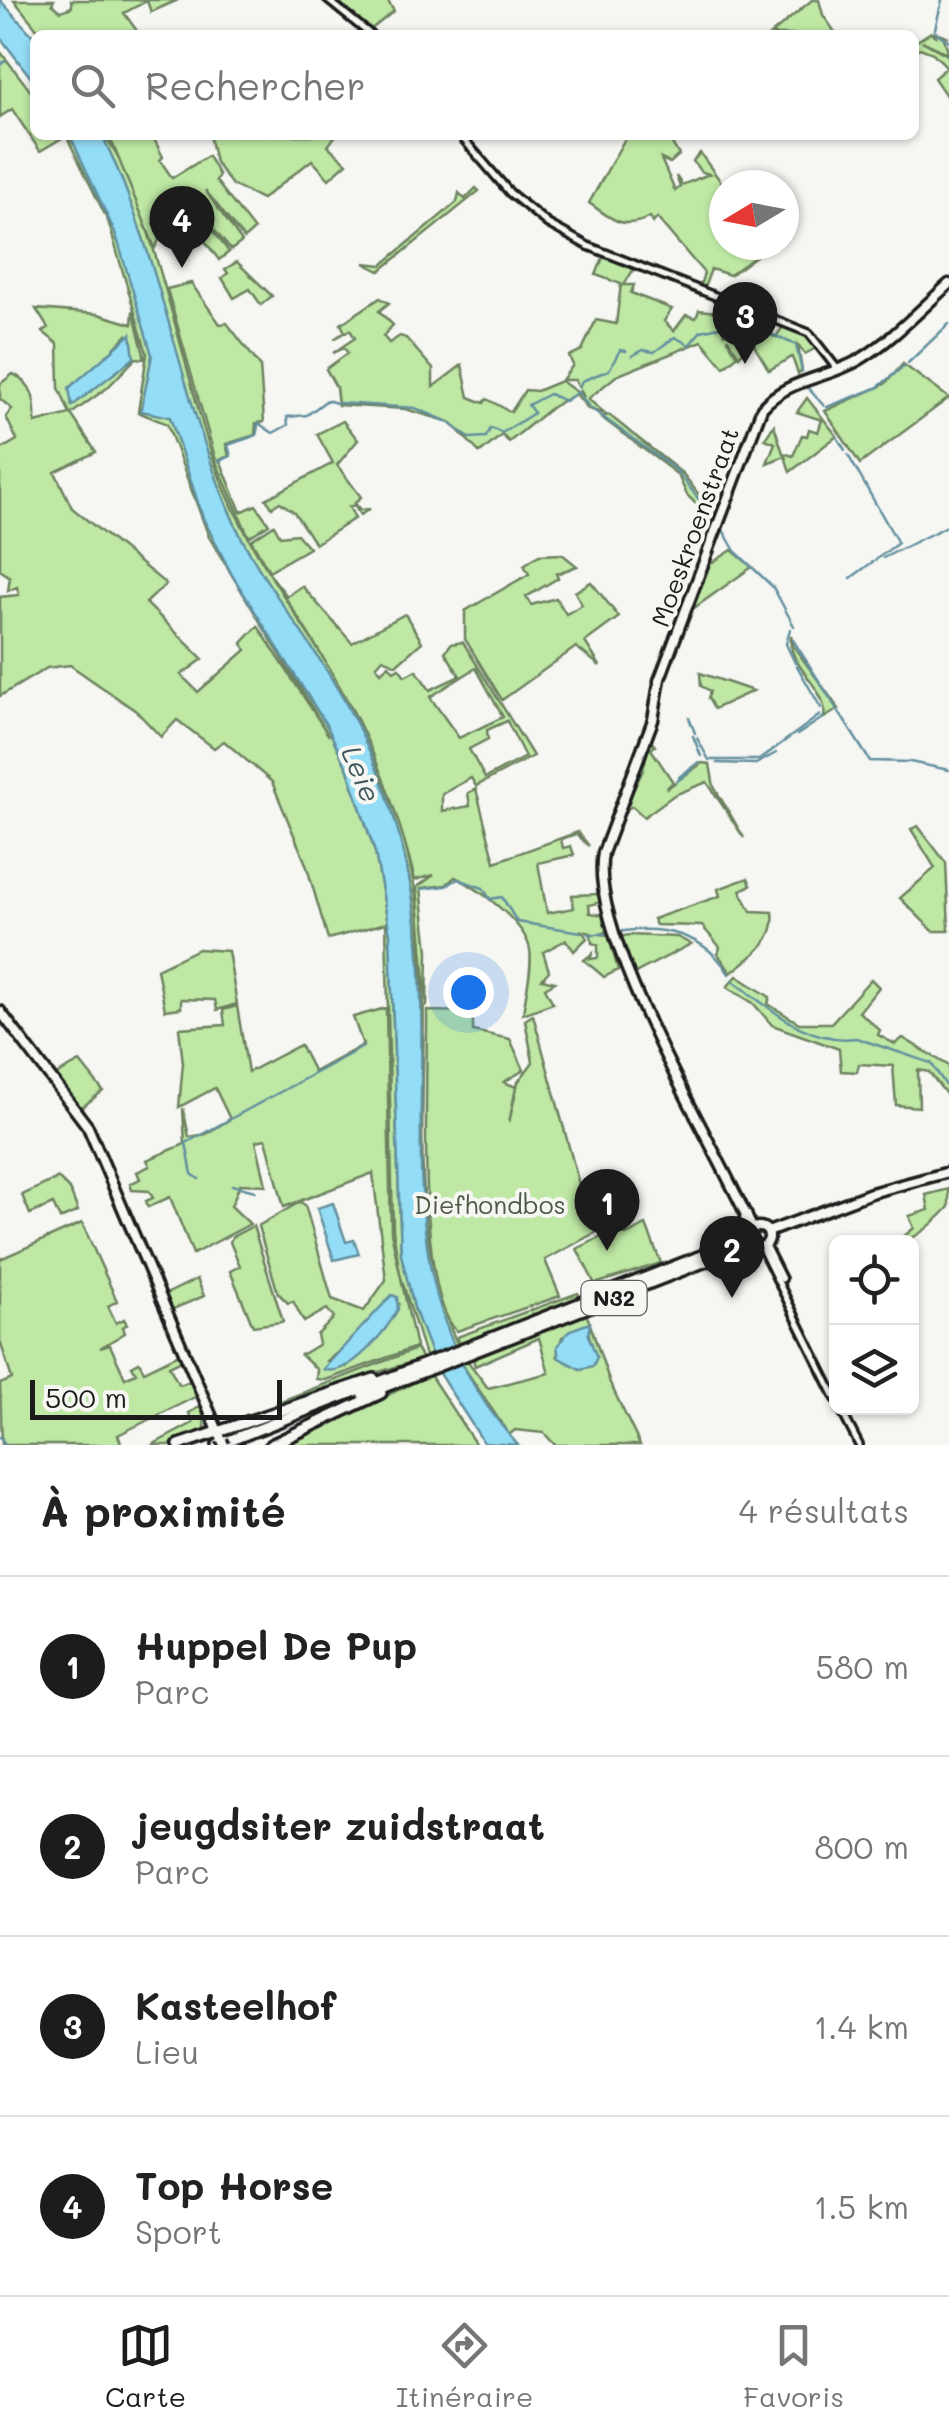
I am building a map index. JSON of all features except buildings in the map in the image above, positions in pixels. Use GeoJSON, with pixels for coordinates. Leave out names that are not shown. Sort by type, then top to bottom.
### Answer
{"type":"FeatureCollection","features":[{"type":"Feature","properties":{"kind":"highway"},"geometry":{"type":"LineString","coordinates":[[734,1243],[744,1229],[746,1215]]}},
{"type":"Feature","properties":{"kind":"highway","name":"N32"},"geometry":{"type":"LineString","coordinates":[[233,1445],[734,1243],[759,1237]]}},
{"type":"Feature","properties":{"kind":"highway","name":"N32"},"geometry":{"type":"LineString","coordinates":[[475,1348],[759,1237]]}},
{"type":"Feature","properties":{"kind":"highway"},"geometry":{"type":"LineString","coordinates":[[270,1445],[417,1372]]}},
{"type":"Feature","properties":{"kind":"highway","name":"N32"},"geometry":{"type":"LineString","coordinates":[[220,1440],[329,1391],[417,1372]]}},
{"type":"Feature","properties":{"kind":"highway"},"geometry":{"type":"LineString","coordinates":[[179,1445],[220,1440]]}},
{"type":"Feature","properties":{"kind":"main road","name":"Moeskroenstraat"},"geometry":{"type":"LineString","coordinates":[[759,1237],[618,952],[604,884],[608,841],[653,720],[660,678],[762,408],[788,386],[838,370],[882,343],[949,284]]}},
{"type":"Feature","properties":{"kind":"main road"},"geometry":{"type":"LineString","coordinates":[[2,1012],[84,1119],[220,1440]]}},
{"type":"Feature","properties":{"kind":"main road","name":"Moeskroenstraat"},"geometry":{"type":"LineString","coordinates":[[710,1140],[759,1237]]}},
{"type":"Feature","properties":{"kind":"main road"},"geometry":{"type":"LineString","coordinates":[[759,1237],[872,1196],[949,1174]]}},
{"type":"Feature","properties":{"kind":"main road"},"geometry":{"type":"LineString","coordinates":[[759,1237],[911,1181],[949,1174]]}},
{"type":"Feature","properties":{"kind":"street"},"geometry":{"type":"LineString","coordinates":[[328,0],[365,30]]}},
{"type":"Feature","properties":{"kind":"street"},"geometry":{"type":"LineString","coordinates":[[464,140],[510,193],[565,235],[806,331],[838,370]]}},
{"type":"Feature","properties":{"kind":"street","name":"Moeskroenstraat"},"geometry":{"type":"LineString","coordinates":[[759,1237],[829,1384]]}},
{"type":"Feature","properties":{"kind":"street"},"geometry":{"type":"LineString","coordinates":[[844,1415],[859,1445]]}},
{"type":"Feature","properties":{"kind":"green space"},"geometry":{"type":"Polygon","coordinates":[[[14,0],[54,0],[52,4],[61,11],[72,7],[71,0],[178,0],[151,12],[147,1],[124,13],[136,30],[38,30],[14,0]]]}},
{"type":"Feature","properties":{"kind":"green space"},"geometry":{"type":"Polygon","coordinates":[[[334,0],[387,0],[394,11],[368,30],[334,0]]]}},
{"type":"Feature","properties":{"kind":"green space"},"geometry":{"type":"Polygon","coordinates":[[[812,0],[819,0],[834,30],[776,30],[812,0]]]}},
{"type":"Feature","properties":{"kind":"green space"},"geometry":{"type":"Polygon","coordinates":[[[931,32],[936,36],[935,32],[949,37],[943,35],[949,54],[922,41],[949,56],[949,100],[934,78],[947,67],[933,53],[919,48],[919,40],[931,32]]]}},
{"type":"Feature","properties":{"kind":"green space"},"geometry":{"type":"Polygon","coordinates":[[[0,51],[30,90],[30,136],[12,109],[0,117],[0,51]]]}},
{"type":"Feature","properties":{"kind":"green space"},"geometry":{"type":"Polygon","coordinates":[[[33,140],[59,140],[40,151],[33,140]]]}},
{"type":"Feature","properties":{"kind":"green space"},"geometry":{"type":"Polygon","coordinates":[[[68,140],[76,147],[103,204],[142,312],[152,357],[141,410],[170,417],[203,518],[232,575],[327,726],[348,770],[375,852],[390,934],[401,1254],[415,1311],[432,1354],[425,1356],[400,1274],[393,1230],[386,923],[328,939],[306,864],[272,782],[224,741],[214,748],[177,720],[161,737],[136,711],[70,665],[47,668],[0,696],[0,597],[19,595],[17,587],[8,591],[10,577],[0,570],[0,450],[17,440],[6,417],[12,409],[0,399],[0,384],[13,374],[25,383],[34,401],[35,423],[70,414],[59,388],[58,344],[43,332],[48,328],[36,309],[98,314],[132,324],[133,310],[145,359],[136,358],[107,388],[71,414],[96,452],[55,472],[72,508],[166,584],[146,603],[203,659],[181,675],[198,692],[246,650],[242,643],[258,626],[329,736],[209,537],[167,424],[138,412],[147,354],[108,221],[68,140]],[[127,335],[100,363],[71,406],[133,358],[127,335]]]}},
{"type":"Feature","properties":{"kind":"green space"},"geometry":{"type":"Polygon","coordinates":[[[104,140],[118,156],[134,191],[225,491],[253,546],[350,703],[385,781],[403,835],[422,947],[423,1179],[428,1236],[439,1292],[458,1346],[453,1347],[435,1293],[424,1237],[420,1180],[419,949],[399,835],[381,779],[344,699],[265,579],[233,520],[198,424],[123,182],[104,140]]]}},
{"type":"Feature","properties":{"kind":"green space"},"geometry":{"type":"Polygon","coordinates":[[[111,140],[154,140],[163,157],[160,160],[172,178],[208,156],[219,175],[216,181],[254,230],[244,239],[205,190],[242,242],[231,250],[191,202],[229,252],[219,260],[181,209],[189,201],[154,223],[161,236],[155,248],[111,140]]]}},
{"type":"Feature","properties":{"kind":"green space"},"geometry":{"type":"Polygon","coordinates":[[[210,140],[332,140],[328,146],[347,163],[329,179],[312,160],[262,199],[232,185],[215,162],[210,140]]]}},
{"type":"Feature","properties":{"kind":"green space"},"geometry":{"type":"Polygon","coordinates":[[[624,140],[670,140],[679,155],[670,163],[661,159],[675,191],[680,187],[676,176],[682,185],[709,174],[709,260],[750,260],[730,275],[711,269],[704,288],[700,286],[704,273],[657,218],[653,223],[650,217],[624,223],[589,203],[624,140]]]}},
{"type":"Feature","properties":{"kind":"green space"},"geometry":{"type":"Polygon","coordinates":[[[700,153],[712,170],[709,174],[700,171],[693,161],[700,153]]]}},
{"type":"Feature","properties":{"kind":"green space"},"geometry":{"type":"Polygon","coordinates":[[[476,188],[479,191],[380,271],[364,263],[382,265],[457,202],[459,193],[465,199],[476,188]]]}},
{"type":"Feature","properties":{"kind":"green space"},"geometry":{"type":"Polygon","coordinates":[[[604,255],[635,267],[624,285],[634,285],[631,293],[672,309],[664,321],[674,331],[686,315],[696,318],[699,310],[718,312],[723,327],[739,325],[776,337],[784,325],[807,334],[818,347],[805,354],[798,345],[802,371],[798,374],[792,357],[769,370],[749,337],[741,340],[745,349],[739,356],[727,338],[737,356],[724,367],[702,341],[616,376],[588,399],[606,414],[588,409],[576,394],[552,407],[509,442],[502,435],[480,453],[450,422],[405,409],[338,405],[336,387],[326,369],[348,353],[344,348],[333,353],[355,338],[350,330],[334,339],[345,332],[341,324],[380,298],[389,303],[379,311],[393,325],[383,336],[389,343],[400,336],[406,338],[433,369],[433,387],[462,365],[469,397],[484,403],[487,399],[511,412],[525,390],[537,391],[561,381],[584,397],[575,380],[562,380],[573,365],[569,356],[582,350],[596,320],[616,324],[621,284],[596,275],[604,255]]]}},
{"type":"Feature","properties":{"kind":"green space"},"geometry":{"type":"Polygon","coordinates":[[[237,262],[272,296],[261,305],[250,289],[234,298],[222,278],[228,273],[225,269],[237,262]]]}},
{"type":"Feature","properties":{"kind":"green space"},"geometry":{"type":"Polygon","coordinates":[[[191,283],[220,324],[227,323],[260,366],[264,422],[256,423],[255,435],[226,444],[229,456],[220,460],[241,512],[256,505],[269,524],[249,537],[217,464],[167,289],[191,283]]]}},
{"type":"Feature","properties":{"kind":"green space"},"geometry":{"type":"Polygon","coordinates":[[[903,364],[949,398],[860,464],[825,411],[885,384],[903,364]]]}},
{"type":"Feature","properties":{"kind":"green space"},"geometry":{"type":"Polygon","coordinates":[[[807,398],[837,436],[790,472],[785,456],[767,463],[775,443],[765,439],[774,425],[783,453],[793,456],[802,435],[807,436],[809,429],[818,432],[822,420],[797,412],[807,398]]]}},
{"type":"Feature","properties":{"kind":"green space"},"geometry":{"type":"Polygon","coordinates":[[[609,415],[683,474],[716,517],[714,522],[687,495],[678,475],[601,417],[609,415]]]}},
{"type":"Feature","properties":{"kind":"green space"},"geometry":{"type":"Polygon","coordinates":[[[343,421],[358,440],[337,465],[361,497],[355,503],[360,510],[370,509],[360,515],[354,505],[349,507],[355,518],[315,544],[294,512],[280,502],[272,507],[266,499],[333,463],[317,434],[343,421]]]}},
{"type":"Feature","properties":{"kind":"green space"},"geometry":{"type":"Polygon","coordinates":[[[274,525],[280,536],[297,534],[309,548],[269,571],[251,540],[274,525]]]}},
{"type":"Feature","properties":{"kind":"green space"},"geometry":{"type":"Polygon","coordinates":[[[732,550],[752,567],[687,613],[704,568],[732,550]]]}},
{"type":"Feature","properties":{"kind":"green space"},"geometry":{"type":"Polygon","coordinates":[[[562,554],[577,566],[556,574],[558,578],[526,597],[531,605],[556,598],[566,614],[582,605],[575,592],[591,582],[619,617],[585,642],[600,666],[576,647],[502,700],[465,639],[465,611],[529,574],[524,565],[539,555],[562,554]]]}},
{"type":"Feature","properties":{"kind":"green space"},"geometry":{"type":"Polygon","coordinates":[[[272,577],[287,596],[302,586],[352,643],[405,614],[422,642],[396,665],[383,658],[376,666],[381,672],[389,665],[394,671],[399,668],[405,676],[416,670],[430,690],[460,676],[445,652],[451,644],[463,642],[533,756],[476,786],[471,778],[442,794],[442,811],[470,806],[468,793],[476,789],[495,862],[578,832],[589,846],[576,834],[561,839],[563,848],[571,846],[574,855],[538,863],[547,913],[574,908],[572,895],[601,894],[602,902],[589,905],[590,913],[604,915],[607,932],[601,934],[608,935],[618,970],[604,977],[584,960],[592,954],[590,959],[598,958],[598,945],[592,943],[591,933],[582,931],[587,938],[574,951],[566,940],[543,952],[549,971],[542,979],[555,982],[545,988],[553,1003],[523,1014],[530,965],[527,940],[499,907],[455,877],[446,885],[421,888],[428,951],[427,1007],[417,887],[434,875],[415,880],[389,794],[358,721],[272,577]],[[476,668],[430,697],[459,738],[503,717],[476,668]],[[507,721],[487,730],[488,739],[469,749],[485,778],[525,757],[507,721]]]}},
{"type":"Feature","properties":{"kind":"green space"},"geometry":{"type":"Polygon","coordinates":[[[791,635],[794,647],[839,709],[824,718],[821,697],[794,657],[791,635]]]}},
{"type":"Feature","properties":{"kind":"green space"},"geometry":{"type":"Polygon","coordinates":[[[700,673],[753,691],[714,709],[708,698],[710,691],[701,686],[700,673]]]}},
{"type":"Feature","properties":{"kind":"green space"},"geometry":{"type":"Polygon","coordinates":[[[650,740],[655,746],[651,749],[673,782],[666,789],[702,763],[710,764],[714,787],[744,838],[707,782],[674,795],[644,817],[632,806],[622,813],[643,770],[650,740]]]}},
{"type":"Feature","properties":{"kind":"green space"},"geometry":{"type":"Polygon","coordinates":[[[918,826],[946,863],[949,931],[933,931],[900,898],[935,868],[911,829],[918,826]]]}},
{"type":"Feature","properties":{"kind":"green space"},"geometry":{"type":"Polygon","coordinates":[[[748,878],[751,885],[740,890],[751,911],[773,912],[773,923],[767,940],[731,973],[718,954],[720,947],[702,926],[656,925],[653,919],[720,896],[718,889],[748,878]]]}},
{"type":"Feature","properties":{"kind":"green space"},"geometry":{"type":"Polygon","coordinates":[[[619,937],[677,937],[691,944],[635,973],[619,937]]]}},
{"type":"Feature","properties":{"kind":"green space"},"geometry":{"type":"Polygon","coordinates":[[[198,949],[228,951],[237,1004],[217,1010],[215,1000],[181,999],[181,1008],[165,1010],[157,969],[198,949]]]}},
{"type":"Feature","properties":{"kind":"green space"},"geometry":{"type":"Polygon","coordinates":[[[737,976],[770,997],[768,1004],[799,1023],[831,1023],[871,979],[879,987],[859,1012],[880,1030],[878,1035],[895,1044],[903,1038],[949,1066],[949,1098],[929,1072],[918,1070],[919,1107],[896,1105],[893,1066],[859,1064],[857,1072],[841,1071],[839,1049],[772,1025],[753,1003],[727,987],[737,976]]]}},
{"type":"Feature","properties":{"kind":"green space"},"geometry":{"type":"Polygon","coordinates":[[[237,1006],[248,1072],[300,1045],[314,1072],[363,1045],[353,1017],[386,1008],[391,1232],[416,1347],[326,1380],[316,1379],[317,1370],[301,1355],[319,1344],[317,1335],[334,1318],[327,1309],[304,1322],[293,1301],[288,1303],[278,1293],[258,1226],[300,1202],[305,1205],[332,1299],[364,1311],[386,1280],[373,1173],[284,1207],[266,1139],[256,1141],[266,1185],[240,1184],[231,1206],[250,1224],[193,1254],[170,1197],[148,1207],[146,1201],[153,1198],[149,1191],[132,1190],[130,1184],[140,1179],[137,1172],[150,1166],[147,1160],[185,1144],[183,1108],[189,1137],[206,1134],[230,1119],[215,1088],[179,1107],[183,1063],[179,1028],[225,1025],[223,1010],[237,1006]],[[399,1303],[327,1361],[346,1367],[393,1317],[399,1303]]]}},
{"type":"Feature","properties":{"kind":"green space","name":"Diefhondbos"},"geometry":{"type":"Polygon","coordinates":[[[427,1011],[473,1012],[473,1031],[510,1039],[524,1070],[504,1082],[516,1087],[509,1123],[518,1082],[533,1062],[525,1020],[533,1015],[587,1213],[593,1212],[602,1229],[545,1260],[560,1296],[457,1331],[444,1309],[429,1230],[427,1011]]]}},
{"type":"Feature","properties":{"kind":"green space"},"geometry":{"type":"Polygon","coordinates":[[[80,1062],[103,1091],[81,1108],[56,1075],[80,1062]]]}},
{"type":"Feature","properties":{"kind":"green space"},"geometry":{"type":"Polygon","coordinates":[[[58,1178],[70,1190],[78,1211],[60,1219],[53,1204],[30,1214],[22,1195],[58,1178]]]}},
{"type":"Feature","properties":{"kind":"green space"},"geometry":{"type":"Polygon","coordinates":[[[949,1189],[949,1207],[918,1234],[906,1235],[914,1228],[909,1216],[929,1210],[926,1195],[949,1189]]]}},
{"type":"Feature","properties":{"kind":"green space"},"geometry":{"type":"Polygon","coordinates":[[[82,1223],[117,1301],[108,1306],[116,1323],[124,1319],[127,1324],[123,1327],[125,1333],[100,1348],[110,1345],[125,1378],[136,1373],[132,1366],[139,1362],[144,1371],[179,1354],[182,1360],[169,1366],[179,1385],[190,1381],[197,1396],[118,1435],[122,1445],[2,1445],[0,1384],[12,1379],[0,1341],[0,1259],[82,1223]]]}},
{"type":"Feature","properties":{"kind":"green space"},"geometry":{"type":"Polygon","coordinates":[[[646,1225],[661,1263],[595,1284],[577,1249],[619,1228],[626,1235],[646,1225]]]}},
{"type":"Feature","properties":{"kind":"green space"},"geometry":{"type":"Polygon","coordinates":[[[253,1226],[283,1321],[253,1326],[230,1271],[240,1266],[230,1242],[253,1226]]]}},
{"type":"Feature","properties":{"kind":"green space"},"geometry":{"type":"Polygon","coordinates":[[[197,1279],[204,1296],[171,1310],[164,1295],[197,1279]]]}},
{"type":"Feature","properties":{"kind":"green space"},"geometry":{"type":"Polygon","coordinates":[[[578,1293],[580,1298],[460,1345],[457,1337],[578,1293]]]}},
{"type":"Feature","properties":{"kind":"green space"},"geometry":{"type":"Polygon","coordinates":[[[586,1314],[590,1323],[562,1337],[557,1356],[580,1369],[589,1367],[594,1352],[588,1332],[591,1327],[610,1383],[640,1445],[555,1445],[544,1433],[515,1430],[509,1435],[461,1363],[467,1360],[488,1388],[549,1373],[539,1338],[475,1366],[473,1359],[586,1314]]]}},
{"type":"Feature","properties":{"kind":"green space"},"geometry":{"type":"Polygon","coordinates":[[[416,1349],[422,1359],[276,1403],[416,1349]]]}},
{"type":"Feature","properties":{"kind":"green space"},"geometry":{"type":"Polygon","coordinates":[[[430,1375],[476,1445],[282,1445],[430,1375]]]}},
{"type":"Feature","properties":{"kind":"green space"},"geometry":{"type":"Polygon","coordinates":[[[201,1406],[206,1431],[169,1445],[152,1445],[193,1423],[189,1413],[201,1406]]]}},
{"type":"Feature","properties":{"kind":"water"},"geometry":{"type":"Polygon","coordinates":[[[0,0],[30,33],[30,76],[0,37],[0,0]]]}},
{"type":"Feature","properties":{"kind":"water","name":"Leie"},"geometry":{"type":"Polygon","coordinates":[[[72,140],[104,140],[139,226],[195,415],[228,508],[262,573],[347,705],[388,799],[406,865],[417,932],[422,1200],[430,1264],[446,1326],[475,1387],[518,1445],[484,1443],[438,1372],[415,1311],[401,1254],[390,934],[375,852],[348,770],[327,726],[232,575],[203,518],[170,417],[141,411],[152,355],[116,235],[72,140]]]}},
{"type":"Feature","properties":{"kind":"water"},"geometry":{"type":"Polygon","coordinates":[[[131,334],[134,358],[72,406],[69,388],[131,334]]]}},
{"type":"Feature","properties":{"kind":"water"},"geometry":{"type":"Polygon","coordinates":[[[333,1203],[346,1242],[354,1240],[359,1254],[334,1260],[317,1208],[333,1203]]]}},
{"type":"Feature","properties":{"kind":"water"},"geometry":{"type":"Polygon","coordinates":[[[392,1295],[397,1297],[398,1309],[366,1351],[344,1367],[323,1369],[392,1295]]]}},
{"type":"Feature","properties":{"kind":"water"},"geometry":{"type":"Polygon","coordinates":[[[590,1323],[588,1335],[597,1357],[593,1366],[580,1369],[559,1358],[557,1346],[570,1330],[590,1323]]]}},
{"type":"Feature","properties":{"kind":"waterway"},"geometry":{"type":"LineString","coordinates":[[935,29],[942,0]]}},
{"type":"Feature","properties":{"kind":"waterway"},"geometry":{"type":"LineString","coordinates":[[935,32],[949,41]]}},
{"type":"Feature","properties":{"kind":"waterway"},"geometry":{"type":"LineString","coordinates":[[0,65],[5,61]]}},
{"type":"Feature","properties":{"kind":"waterway"},"geometry":{"type":"LineString","coordinates":[[908,363],[949,324]]}},
{"type":"Feature","properties":{"kind":"waterway"},"geometry":{"type":"LineString","coordinates":[[723,326],[764,331],[796,345],[802,371]]}},
{"type":"Feature","properties":{"kind":"waterway"},"geometry":{"type":"LineString","coordinates":[[632,356],[643,350],[654,352],[675,337],[689,345],[701,331],[719,327]]}},
{"type":"Feature","properties":{"kind":"waterway"},"geometry":{"type":"LineString","coordinates":[[579,387],[582,381],[609,370],[620,350],[626,351]]}},
{"type":"Feature","properties":{"kind":"waterway"},"geometry":{"type":"LineString","coordinates":[[827,407],[877,388],[904,366]]}},
{"type":"Feature","properties":{"kind":"waterway"},"geometry":{"type":"LineString","coordinates":[[808,388],[824,406]]}},
{"type":"Feature","properties":{"kind":"waterway"},"geometry":{"type":"LineString","coordinates":[[450,423],[469,438],[486,437],[491,428],[502,433],[534,413],[528,405],[549,394],[565,401],[578,392],[589,407],[677,471],[713,518]]}},
{"type":"Feature","properties":{"kind":"waterway"},"geometry":{"type":"LineString","coordinates":[[219,461],[231,456],[228,445],[257,435],[258,423],[273,433],[288,425],[287,417],[307,415],[327,400],[336,403]]}},
{"type":"Feature","properties":{"kind":"waterway"},"geometry":{"type":"LineString","coordinates":[[339,403],[415,408],[446,421]]}},
{"type":"Feature","properties":{"kind":"waterway"},"geometry":{"type":"LineString","coordinates":[[837,437],[845,450]]}},
{"type":"Feature","properties":{"kind":"waterway"},"geometry":{"type":"LineString","coordinates":[[848,455],[898,543],[851,578]]}},
{"type":"Feature","properties":{"kind":"waterway"},"geometry":{"type":"LineString","coordinates":[[883,558],[949,525]]}},
{"type":"Feature","properties":{"kind":"waterway"},"geometry":{"type":"LineString","coordinates":[[722,528],[735,551],[773,587],[794,626]]}},
{"type":"Feature","properties":{"kind":"waterway"},"geometry":{"type":"LineString","coordinates":[[790,629],[786,644],[795,663]]}},
{"type":"Feature","properties":{"kind":"waterway"},"geometry":{"type":"LineString","coordinates":[[793,640],[870,761],[910,762],[949,770]]}},
{"type":"Feature","properties":{"kind":"waterway"},"geometry":{"type":"LineString","coordinates":[[797,666],[821,708]]}},
{"type":"Feature","properties":{"kind":"waterway"},"geometry":{"type":"LineString","coordinates":[[697,738],[709,760],[759,760],[820,715]]}},
{"type":"Feature","properties":{"kind":"waterway"},"geometry":{"type":"LineString","coordinates":[[797,735],[824,717]]}},
{"type":"Feature","properties":{"kind":"waterway"},"geometry":{"type":"LineString","coordinates":[[689,718],[695,733]]}},
{"type":"Feature","properties":{"kind":"waterway"},"geometry":{"type":"LineString","coordinates":[[693,736],[701,756]]}},
{"type":"Feature","properties":{"kind":"waterway"},"geometry":{"type":"LineString","coordinates":[[717,763],[756,764],[776,753]]}},
{"type":"Feature","properties":{"kind":"waterway"},"geometry":{"type":"LineString","coordinates":[[679,777],[699,762]]}},
{"type":"Feature","properties":{"kind":"waterway"},"geometry":{"type":"LineString","coordinates":[[676,782],[692,769]]}},
{"type":"Feature","properties":{"kind":"waterway"},"geometry":{"type":"LineString","coordinates":[[421,889],[446,886],[458,879],[483,888],[490,899],[502,897],[517,922],[581,932]]}},
{"type":"Feature","properties":{"kind":"waterway"},"geometry":{"type":"LineString","coordinates":[[617,932],[650,930],[680,935],[708,949],[729,974]]}},
{"type":"Feature","properties":{"kind":"waterway"},"geometry":{"type":"LineString","coordinates":[[589,934],[607,934]]}},
{"type":"Feature","properties":{"kind":"waterway"},"geometry":{"type":"LineString","coordinates":[[732,980],[804,1029],[820,1035],[856,1038],[931,1063],[949,1090]]}},
{"type":"Feature","properties":{"kind":"waterway"},"geometry":{"type":"LineString","coordinates":[[199,1179],[192,1174],[186,1143],[363,1047]]}},
{"type":"Feature","properties":{"kind":"waterway"},"geometry":{"type":"LineString","coordinates":[[232,1185],[255,1191]]}},
{"type":"Feature","properties":{"kind":"waterway"},"geometry":{"type":"LineString","coordinates":[[0,1437],[5,1445]]}},
{"type":"Feature","properties":{"kind":"place","name":"Top Horse"},"geometry":{"type":"Point","coordinates":[182,268]}},
{"type":"Feature","properties":{"kind":"place","name":"Kasteelhof"},"geometry":{"type":"Point","coordinates":[745,364]}},
{"type":"Feature","properties":{"kind":"place","name":"Huppel De Pup"},"geometry":{"type":"Point","coordinates":[607,1251]}},
{"type":"Feature","properties":{"kind":"place","name":"jeugdsiter zuidstraat"},"geometry":{"type":"Point","coordinates":[732,1298]}}]}
